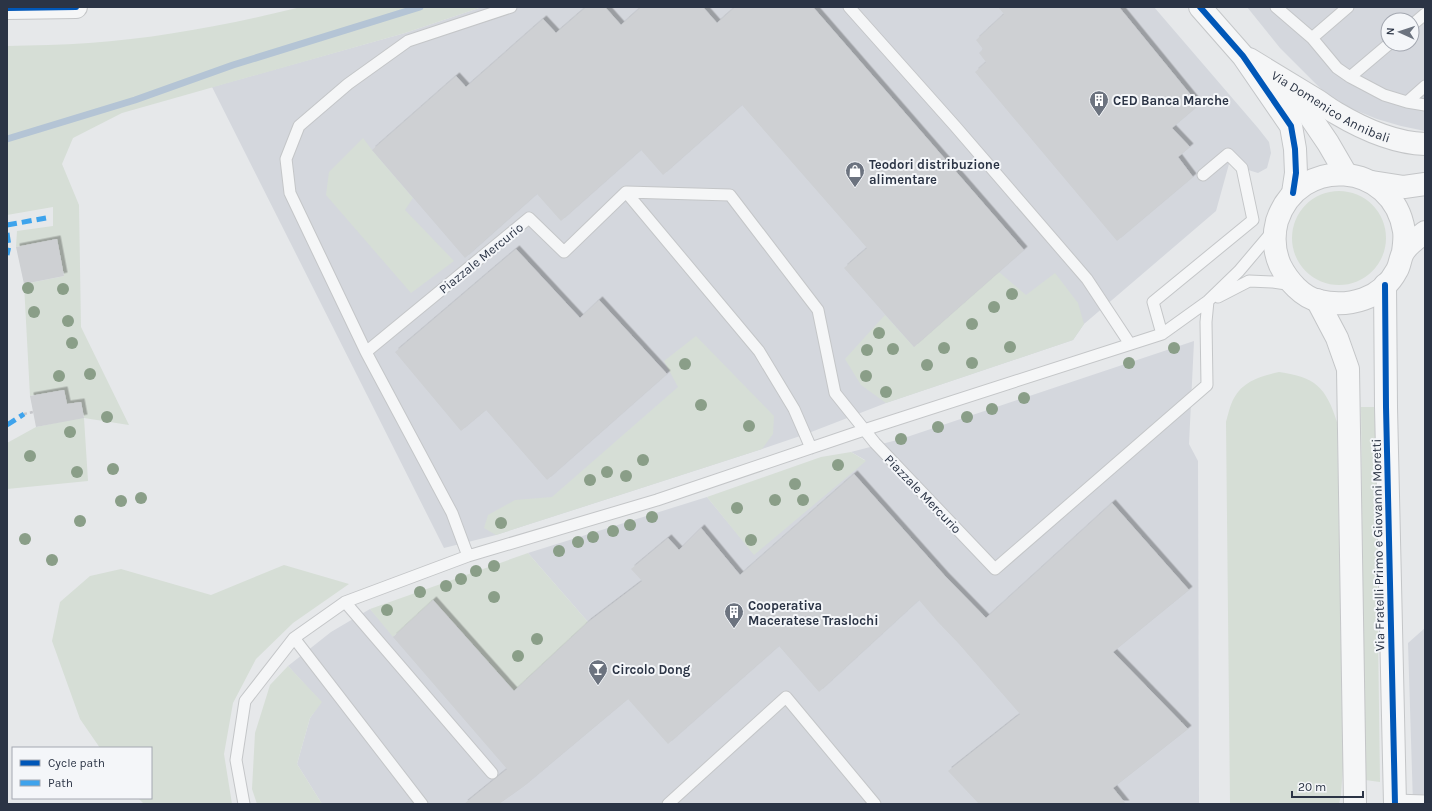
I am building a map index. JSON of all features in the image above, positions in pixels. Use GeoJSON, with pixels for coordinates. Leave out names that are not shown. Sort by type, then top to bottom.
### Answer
{"type":"FeatureCollection","features":[{"type":"Feature","properties":{"kind":"street"},"geometry":{"type":"LineString","coordinates":[[7,8],[76,7]]}},
{"type":"Feature","properties":{"kind":"street"},"geometry":{"type":"LineString","coordinates":[[1200,7],[1243,56],[1291,126],[1295,149],[1296,173],[1293,193]]}},
{"type":"Feature","properties":{"kind":"street"},"geometry":{"type":"LineString","coordinates":[[1243,56],[1307,112],[1328,143],[1346,174]]}},
{"type":"Feature","properties":{"kind":"street","name":"Via Domenico Annibali"},"geometry":{"type":"LineString","coordinates":[[1243,56],[1334,112],[1366,129],[1397,140],[1414,144],[1425,144]]}},
{"type":"Feature","properties":{"kind":"street"},"geometry":{"type":"LineString","coordinates":[[1372,182],[1388,195],[1399,212],[1404,232],[1403,252],[1397,270],[1386,286],[1371,296],[1354,303],[1335,304],[1317,300],[1304,294],[1293,285],[1284,273],[1274,244],[1275,228],[1281,209],[1293,193],[1309,181],[1327,175],[1346,174],[1372,182],[1404,187],[1425,184]]}},
{"type":"Feature","properties":{"kind":"street"},"geometry":{"type":"LineString","coordinates":[[1403,252],[1425,232]]}},
{"type":"Feature","properties":{"kind":"street","name":"Via Fratelli Primo e Giovanni Moretti"},"geometry":{"type":"LineString","coordinates":[[1386,286],[1386,407],[1395,802]]}},
{"type":"Feature","properties":{"kind":"street","name":"Via Fratelli Primo e Giovanni Moretti"},"geometry":{"type":"LineString","coordinates":[[1317,300],[1337,338],[1348,369],[1355,804]]}},
{"type":"Feature","properties":{"kind":"lane"},"geometry":{"type":"LineString","coordinates":[[468,556],[452,513],[366,352],[290,193],[286,159],[299,126],[348,84],[408,41],[511,7]]}},
{"type":"Feature","properties":{"kind":"lane"},"geometry":{"type":"LineString","coordinates":[[849,7],[955,126],[1087,279],[1130,344]]}},
{"type":"Feature","properties":{"kind":"lane"},"geometry":{"type":"LineString","coordinates":[[1276,7],[1312,38],[1337,68],[1350,77],[1384,95],[1407,102],[1425,105]]}},
{"type":"Feature","properties":{"kind":"lane"},"geometry":{"type":"LineString","coordinates":[[1312,38],[1348,7]]}},
{"type":"Feature","properties":{"kind":"lane"},"geometry":{"type":"LineString","coordinates":[[1350,77],[1380,52]]}},
{"type":"Feature","properties":{"kind":"lane"},"geometry":{"type":"LineString","coordinates":[[1407,102],[1425,86]]}},
{"type":"Feature","properties":{"kind":"lane"},"geometry":{"type":"LineString","coordinates":[[1162,334],[1153,302],[1253,220],[1242,168],[1228,154],[1203,175]]}},
{"type":"Feature","properties":{"kind":"lane"},"geometry":{"type":"LineString","coordinates":[[626,192],[759,351],[794,409],[811,448]]}},
{"type":"Feature","properties":{"kind":"lane","name":"Piazzale Mercurio"},"geometry":{"type":"LineString","coordinates":[[366,352],[529,218],[564,252],[626,192],[730,195],[818,310],[835,394],[875,443],[995,569],[1207,384],[1206,322],[1208,301]]}},
{"type":"Feature","properties":{"kind":"lane"},"geometry":{"type":"LineString","coordinates":[[244,804],[236,760],[245,701],[294,638],[345,602],[468,556],[657,500],[864,430],[1162,334],[1208,301],[1239,271],[1275,228]]}},
{"type":"Feature","properties":{"kind":"lane"},"geometry":{"type":"LineString","coordinates":[[1208,301],[1249,281],[1293,285]]}},
{"type":"Feature","properties":{"kind":"lane"},"geometry":{"type":"LineString","coordinates":[[345,602],[492,773]]}},
{"type":"Feature","properties":{"kind":"lane"},"geometry":{"type":"LineString","coordinates":[[294,638],[422,804]]}},
{"type":"Feature","properties":{"kind":"lane"},"geometry":{"type":"LineString","coordinates":[[668,804],[786,696],[875,804]]}},
{"type":"Feature","properties":{"kind":"lane"},"geometry":{"type":"LineString","coordinates":[[1395,802],[1425,801]]}},
{"type":"Feature","properties":{"kind":"path"},"geometry":{"type":"LineString","coordinates":[[24,414],[33,412]]}},
{"type":"Feature","properties":{"kind":"shaded area"},"geometry":{"type":"Polygon","coordinates":[[[301,7],[482,7],[405,33],[122,113],[73,138],[62,164],[79,205],[81,327],[129,425],[84,418],[88,481],[7,489],[7,443],[36,427],[84,417],[81,402],[67,404],[64,390],[30,396],[24,284],[64,276],[57,239],[16,247],[17,231],[53,226],[53,207],[7,215],[7,46],[79,44],[142,38],[222,25],[301,7]]]}},
{"type":"Feature","properties":{"kind":"shaded area"},"geometry":{"type":"Polygon","coordinates":[[[482,7],[1154,7],[1258,128],[1269,142],[1271,153],[1267,168],[1258,173],[1229,164],[1216,211],[1084,324],[1073,340],[886,403],[806,434],[762,449],[496,535],[444,548],[212,87],[405,33],[482,7]]]}},
{"type":"Feature","properties":{"kind":"shaded area"},"geometry":{"type":"Polygon","coordinates":[[[1247,7],[1425,7],[1425,131],[1377,119],[1333,101],[1280,48],[1247,7]]]}},
{"type":"Feature","properties":{"kind":"shaded area"},"geometry":{"type":"Polygon","coordinates":[[[363,138],[413,198],[405,210],[454,261],[411,293],[326,195],[329,172],[363,138]]]}},
{"type":"Feature","properties":{"kind":"shaded area"},"geometry":{"type":"Polygon","coordinates":[[[1339,191],[1357,195],[1372,205],[1382,220],[1386,238],[1382,256],[1372,271],[1357,281],[1339,285],[1321,281],[1306,271],[1296,256],[1292,238],[1296,220],[1306,205],[1321,195],[1339,191]]]}},
{"type":"Feature","properties":{"kind":"shaded area"},"geometry":{"type":"Polygon","coordinates":[[[999,272],[1026,295],[1055,273],[1078,303],[1084,324],[1073,340],[886,403],[861,385],[845,359],[885,315],[914,347],[999,272]]]}},
{"type":"Feature","properties":{"kind":"shaded area"},"geometry":{"type":"Polygon","coordinates":[[[696,336],[774,416],[773,434],[762,449],[496,535],[484,528],[488,515],[515,500],[552,497],[678,387],[664,361],[696,336]]]}},
{"type":"Feature","properties":{"kind":"shaded area"},"geometry":{"type":"Polygon","coordinates":[[[1194,341],[1189,444],[1198,461],[1199,804],[322,804],[297,764],[310,718],[321,702],[288,666],[331,632],[370,609],[394,636],[433,600],[588,622],[528,553],[707,497],[754,554],[865,460],[851,452],[901,439],[1194,341]]]}},
{"type":"Feature","properties":{"kind":"shaded area"},"geometry":{"type":"Polygon","coordinates":[[[1279,372],[1302,377],[1317,386],[1328,400],[1337,422],[1343,767],[1339,804],[1230,804],[1226,422],[1233,401],[1242,387],[1253,380],[1279,372]]]}},
{"type":"Feature","properties":{"kind":"shaded area"},"geometry":{"type":"Polygon","coordinates":[[[1361,407],[1375,407],[1380,782],[1365,780],[1361,407]]]}},
{"type":"Feature","properties":{"kind":"shaded area"},"geometry":{"type":"Polygon","coordinates":[[[851,452],[866,461],[754,555],[707,497],[821,457],[851,452]]]}},
{"type":"Feature","properties":{"kind":"shaded area"},"geometry":{"type":"Polygon","coordinates":[[[528,553],[588,622],[514,691],[433,600],[393,637],[370,609],[528,553]]]}},
{"type":"Feature","properties":{"kind":"shaded area"},"geometry":{"type":"Polygon","coordinates":[[[284,565],[349,584],[293,623],[256,659],[233,703],[224,754],[232,804],[144,804],[139,799],[152,799],[152,747],[99,747],[80,719],[52,641],[60,602],[90,576],[121,569],[211,595],[284,565]]]}},
{"type":"Feature","properties":{"kind":"shaded area"},"geometry":{"type":"Polygon","coordinates":[[[1425,628],[1425,804],[1413,804],[1408,643],[1425,628]]]}},
{"type":"Feature","properties":{"kind":"shaded area"},"geometry":{"type":"Polygon","coordinates":[[[288,666],[322,702],[310,718],[297,764],[322,804],[257,804],[252,789],[255,733],[270,685],[288,666]]]}},
{"type":"Feature","properties":{"kind":"building"},"geometry":{"type":"Polygon","coordinates":[[[586,7],[605,7],[621,25],[641,7],[703,7],[717,23],[735,7],[813,7],[1024,250],[914,347],[844,268],[867,248],[742,105],[663,175],[641,150],[561,221],[537,194],[465,258],[372,150],[456,76],[466,87],[543,19],[556,33],[586,7]]]}},
{"type":"Feature","properties":{"kind":"building","name":"CED Banca Marche"},"geometry":{"type":"Polygon","coordinates":[[[998,7],[1119,7],[1199,105],[1172,128],[1190,147],[1178,157],[1193,177],[1117,241],[975,72],[986,62],[979,53],[983,49],[976,40],[1004,14],[998,7]]]}},
{"type":"Feature","properties":{"kind":"building"},"geometry":{"type":"Polygon","coordinates":[[[57,239],[64,276],[24,284],[16,247],[57,239]]]}},
{"type":"Feature","properties":{"kind":"building"},"geometry":{"type":"Polygon","coordinates":[[[516,249],[580,318],[599,300],[667,374],[547,480],[486,410],[461,431],[395,352],[516,249]]]}},
{"type":"Feature","properties":{"kind":"building"},"geometry":{"type":"Polygon","coordinates":[[[64,390],[67,404],[81,402],[84,418],[36,427],[30,396],[64,390]]]}},
{"type":"Feature","properties":{"kind":"building"},"geometry":{"type":"Polygon","coordinates":[[[854,474],[945,576],[986,618],[1112,503],[1189,590],[1113,652],[1188,729],[1113,788],[1126,804],[979,804],[948,771],[1020,714],[919,600],[819,692],[779,646],[668,744],[628,699],[523,787],[499,804],[464,804],[507,769],[393,637],[433,600],[514,691],[588,622],[642,581],[631,569],[668,538],[679,550],[701,528],[740,575],[854,474]]]}},
{"type":"Feature","properties":{"kind":"waterway"},"geometry":{"type":"LineString","coordinates":[[7,139],[135,100],[233,65],[420,7]]}},
{"type":"Feature","properties":{"kind":"marked path"},"geometry":{"type":"LineString","coordinates":[[7,225],[46,218]]}},
{"type":"Feature","properties":{"kind":"marked path"},"geometry":{"type":"LineString","coordinates":[[7,233],[9,246],[7,255]]}},
{"type":"Feature","properties":{"kind":"marked path"},"geometry":{"type":"LineString","coordinates":[[7,425],[24,414]]}},
{"type":"Feature","properties":{"kind":"cycle path"},"geometry":{"type":"LineString","coordinates":[[7,8],[76,7]]}},
{"type":"Feature","properties":{"kind":"cycle path"},"geometry":{"type":"LineString","coordinates":[[1200,7],[1243,56],[1291,126],[1295,149],[1296,173],[1293,193]]}},
{"type":"Feature","properties":{"kind":"cycle path"},"geometry":{"type":"LineString","coordinates":[[1385,285],[1386,407],[1395,804]]}},
{"type":"Feature","properties":{"kind":"place","name":"CED Banca Marche"},"geometry":{"type":"Point","coordinates":[1099,117]}},
{"type":"Feature","properties":{"kind":"place","name":"Teodori distribuzione alimentare"},"geometry":{"type":"Point","coordinates":[855,188]}},
{"type":"Feature","properties":{"kind":"place","name":"Cooperativa Maceratese Traslochi"},"geometry":{"type":"Point","coordinates":[734,629]}},
{"type":"Feature","properties":{"kind":"place","name":"Circolo Dong"},"geometry":{"type":"Point","coordinates":[598,686]}}]}
